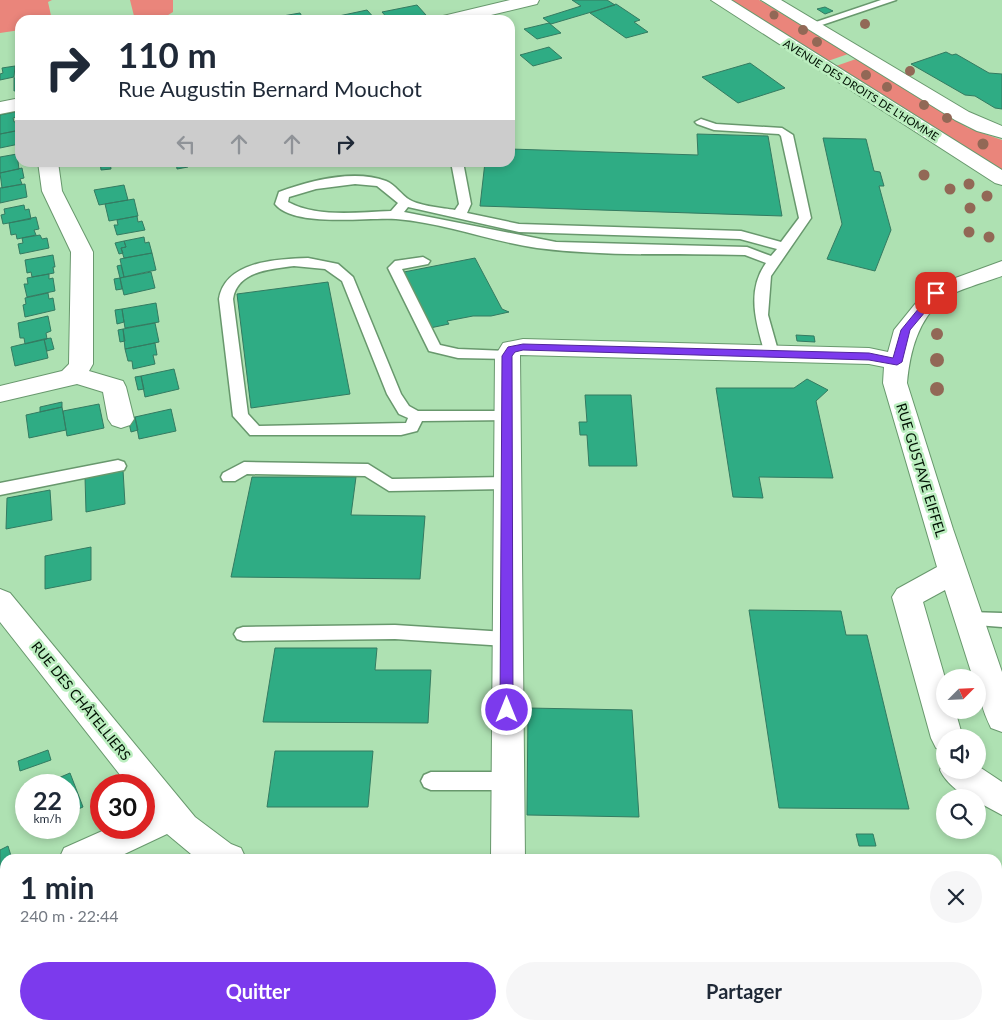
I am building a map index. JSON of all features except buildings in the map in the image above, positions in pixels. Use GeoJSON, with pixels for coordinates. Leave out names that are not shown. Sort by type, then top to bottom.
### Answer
{"type":"FeatureCollection","features":[{"type":"Feature","properties":{"kind":"street"},"geometry":{"type":"LineString","coordinates":[[470,15],[531,0]]}},
{"type":"Feature","properties":{"kind":"street","name":"AVENUE DES DROITS DE L'HOMME"},"geometry":{"type":"LineString","coordinates":[[720,0],[1002,179]]}},
{"type":"Feature","properties":{"kind":"street"},"geometry":{"type":"LineString","coordinates":[[769,0],[962,116],[984,127],[1002,132]]}},
{"type":"Feature","properties":{"kind":"street"},"geometry":{"type":"LineString","coordinates":[[0,108],[15,105]]}},
{"type":"Feature","properties":{"kind":"street"},"geometry":{"type":"LineString","coordinates":[[49,167],[52,191],[82,252],[81,364],[75,375]]}},
{"type":"Feature","properties":{"kind":"street","name":"RUE GUSTAVE EIFFEL"},"geometry":{"type":"LineString","coordinates":[[1001,269],[936,293],[906,330],[897,362],[895,383],[953,572],[1002,718]]}},
{"type":"Feature","properties":{"kind":"street"},"geometry":{"type":"LineString","coordinates":[[508,854],[506,639],[507,356],[512,349],[523,347],[869,356],[897,362]]}},
{"type":"Feature","properties":{"kind":"street"},"geometry":{"type":"LineString","coordinates":[[0,394],[75,375],[114,387],[121,419]]}},
{"type":"Feature","properties":{"kind":"street"},"geometry":{"type":"LineString","coordinates":[[944,729],[907,596],[953,572]]}},
{"type":"Feature","properties":{"kind":"street","name":"RUE DES CHÂTELLIERS"},"geometry":{"type":"LineString","coordinates":[[0,601],[183,828],[218,854]]}},
{"type":"Feature","properties":{"kind":"street"},"geometry":{"type":"LineString","coordinates":[[970,779],[1002,800]]}},
{"type":"Feature","properties":{"kind":"street"},"geometry":{"type":"LineString","coordinates":[[87,854],[173,815]]}},
{"type":"Feature","properties":{"kind":"lane"},"geometry":{"type":"LineString","coordinates":[[812,25],[891,0]]}},
{"type":"Feature","properties":{"kind":"lane"},"geometry":{"type":"LineString","coordinates":[[701,122],[714,127],[782,130],[787,135],[806,218],[764,276],[761,315],[772,354]]}},
{"type":"Feature","properties":{"kind":"lane"},"geometry":{"type":"LineString","coordinates":[[458,167],[465,204],[459,215]]}},
{"type":"Feature","properties":{"kind":"lane"},"geometry":{"type":"LineString","coordinates":[[774,262],[747,251],[557,246],[524,241],[422,218],[395,215],[312,214],[289,210],[282,204],[284,195],[298,188],[353,182],[377,182],[393,189],[405,203],[519,228],[742,235],[784,247]]}},
{"type":"Feature","properties":{"kind":"lane"},"geometry":{"type":"LineString","coordinates":[[395,215],[405,203]]}},
{"type":"Feature","properties":{"kind":"lane"},"geometry":{"type":"LineString","coordinates":[[423,261],[400,264],[395,268],[434,348],[442,353],[488,353],[507,356]]}},
{"type":"Feature","properties":{"kind":"lane"},"geometry":{"type":"LineString","coordinates":[[416,416],[412,427],[401,430],[255,431],[241,416],[226,298],[227,290],[233,281],[258,268],[301,262],[330,266],[342,272],[348,280],[394,394],[404,410],[416,416],[507,416]]}},
{"type":"Feature","properties":{"kind":"lane"},"geometry":{"type":"LineString","coordinates":[[0,489],[118,466]]}},
{"type":"Feature","properties":{"kind":"lane"},"geometry":{"type":"LineString","coordinates":[[229,477],[244,468],[368,470],[389,485],[506,483]]}},
{"type":"Feature","properties":{"kind":"lane"},"geometry":{"type":"LineString","coordinates":[[969,619],[1002,620]]}},
{"type":"Feature","properties":{"kind":"lane"},"geometry":{"type":"LineString","coordinates":[[243,634],[395,632],[506,639]]}},
{"type":"Feature","properties":{"kind":"lane"},"geometry":{"type":"LineString","coordinates":[[431,781],[507,781]]}},
{"type":"Feature","properties":{"kind":"shaded area"},"geometry":{"type":"Polygon","coordinates":[[[0,0],[52,0],[48,2],[51,15],[15,15],[15,31],[0,33],[0,0]]]}},
{"type":"Feature","properties":{"kind":"shaded area"},"geometry":{"type":"Polygon","coordinates":[[[130,0],[173,0],[173,12],[168,15],[134,15],[130,0]]]}},
{"type":"Feature","properties":{"kind":"shaded area"},"geometry":{"type":"Polygon","coordinates":[[[731,0],[759,0],[848,54],[828,61],[731,0]]]}},
{"type":"Feature","properties":{"kind":"shaded area"},"geometry":{"type":"Polygon","coordinates":[[[856,59],[968,128],[1002,140],[1002,171],[836,66],[856,59]]]}},
{"type":"Feature","properties":{"kind":"route"},"geometry":{"type":"LineString","coordinates":[[507,710],[507,356],[512,349],[523,347],[869,356],[897,362],[906,330],[936,293]]}}]}
